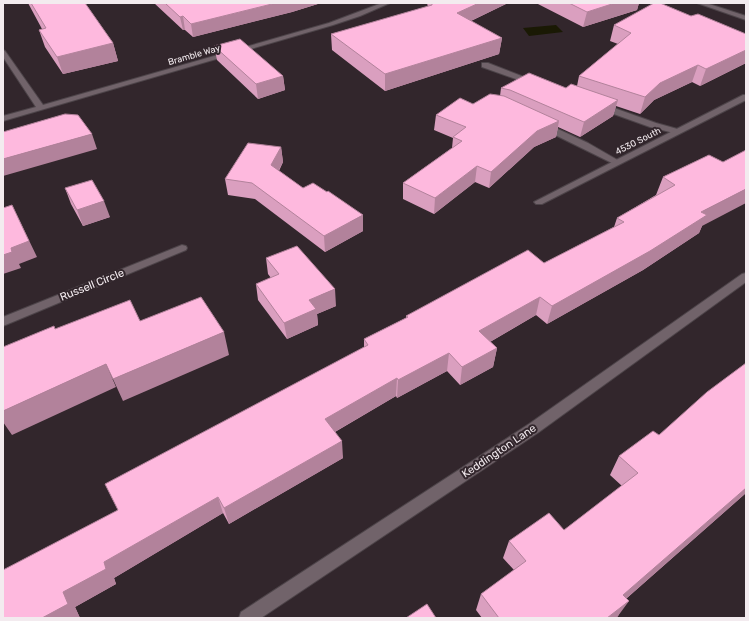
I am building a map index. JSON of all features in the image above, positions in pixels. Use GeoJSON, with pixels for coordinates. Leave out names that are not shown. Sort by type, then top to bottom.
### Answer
{"type":"FeatureCollection","features":[{"type":"Feature","properties":{"kind":"street","name":"Bramble Way"},"geometry":{"type":"LineString","coordinates":[[3,119],[331,24],[388,3]]}},
{"type":"Feature","properties":{"kind":"street"},"geometry":{"type":"LineString","coordinates":[[700,3],[746,18]]}},
{"type":"Feature","properties":{"kind":"street"},"geometry":{"type":"LineString","coordinates":[[3,52],[41,108]]}},
{"type":"Feature","properties":{"kind":"street"},"geometry":{"type":"LineString","coordinates":[[485,65],[543,86]]}},
{"type":"Feature","properties":{"kind":"street","name":"4530 South"},"geometry":{"type":"LineString","coordinates":[[539,202],[746,97]]}},
{"type":"Feature","properties":{"kind":"street"},"geometry":{"type":"LineString","coordinates":[[594,104],[653,125],[678,132]]}},
{"type":"Feature","properties":{"kind":"street"},"geometry":{"type":"LineString","coordinates":[[538,123],[617,162]]}},
{"type":"Feature","properties":{"kind":"street","name":"Russell Circle"},"geometry":{"type":"LineString","coordinates":[[3,322],[182,248]]}},
{"type":"Feature","properties":{"kind":"street","name":"Keddington Lane"},"geometry":{"type":"LineString","coordinates":[[247,618],[534,428],[746,278]]}},
{"type":"Feature","properties":{"kind":"shaded area"},"geometry":{"type":"Polygon","coordinates":[[[556,25],[563,32],[529,36],[523,28],[556,25]]]}},
{"type":"Feature","properties":{"kind":"building"},"geometry":{"type":"Polygon","coordinates":[[[31,3],[85,3],[113,43],[57,57],[39,30],[46,28],[31,3]]]}},
{"type":"Feature","properties":{"kind":"building"},"geometry":{"type":"Polygon","coordinates":[[[165,3],[276,3],[191,24],[183,16],[180,17],[165,3]]]}},
{"type":"Feature","properties":{"kind":"building"},"geometry":{"type":"Polygon","coordinates":[[[432,3],[479,3],[457,13],[502,38],[385,74],[331,34],[432,5],[432,3]]]}},
{"type":"Feature","properties":{"kind":"building"},"geometry":{"type":"Polygon","coordinates":[[[569,3],[615,3],[587,12],[569,3]]]}},
{"type":"Feature","properties":{"kind":"building"},"geometry":{"type":"Polygon","coordinates":[[[654,3],[660,3],[691,16],[698,14],[746,34],[746,50],[706,69],[698,65],[660,83],[645,97],[579,76],[631,33],[614,25],[654,3]]]}},
{"type":"Feature","properties":{"kind":"building"},"geometry":{"type":"Polygon","coordinates":[[[240,39],[283,76],[256,84],[214,46],[240,39]]]}},
{"type":"Feature","properties":{"kind":"building"},"geometry":{"type":"Polygon","coordinates":[[[529,73],[566,88],[571,84],[618,100],[584,122],[510,90],[501,88],[529,73]]]}},
{"type":"Feature","properties":{"kind":"building"},"geometry":{"type":"Polygon","coordinates":[[[490,94],[504,96],[559,121],[537,131],[491,172],[477,166],[435,198],[403,183],[462,141],[453,137],[466,127],[436,115],[460,98],[473,104],[490,94]]]}},
{"type":"Feature","properties":{"kind":"building"},"geometry":{"type":"Polygon","coordinates":[[[65,114],[78,115],[92,134],[3,159],[3,132],[65,114]]]}},
{"type":"Feature","properties":{"kind":"building"},"geometry":{"type":"Polygon","coordinates":[[[248,143],[281,147],[271,165],[303,188],[313,183],[327,192],[328,191],[363,215],[324,236],[252,183],[225,179],[248,143]]]}},
{"type":"Feature","properties":{"kind":"building"},"geometry":{"type":"Polygon","coordinates":[[[746,150],[746,189],[701,212],[707,215],[650,251],[552,306],[540,297],[479,331],[497,348],[462,367],[449,353],[398,380],[397,378],[325,419],[342,441],[224,508],[218,497],[104,562],[106,569],[63,592],[68,604],[42,618],[3,618],[3,570],[118,510],[105,484],[368,345],[364,339],[408,317],[406,316],[528,250],[544,263],[624,222],[617,218],[675,185],[663,177],[709,155],[723,162],[746,150]]]}},
{"type":"Feature","properties":{"kind":"building"},"geometry":{"type":"Polygon","coordinates":[[[92,180],[104,201],[77,210],[65,188],[92,180]]]}},
{"type":"Feature","properties":{"kind":"building"},"geometry":{"type":"Polygon","coordinates":[[[12,205],[29,241],[11,248],[12,252],[3,255],[3,208],[12,205]]]}},
{"type":"Feature","properties":{"kind":"building"},"geometry":{"type":"Polygon","coordinates":[[[297,246],[335,289],[309,300],[316,309],[284,323],[256,284],[279,274],[266,258],[297,246]]]}},
{"type":"Feature","properties":{"kind":"building"},"geometry":{"type":"Polygon","coordinates":[[[201,297],[224,332],[113,379],[106,364],[3,411],[3,347],[54,326],[55,329],[130,300],[140,321],[201,297]]]}},
{"type":"Feature","properties":{"kind":"building"},"geometry":{"type":"Polygon","coordinates":[[[746,363],[746,488],[623,595],[629,601],[607,618],[499,618],[481,594],[526,561],[509,541],[549,513],[564,530],[638,473],[619,456],[653,431],[659,435],[707,392],[746,363]]]}},
{"type":"Feature","properties":{"kind":"building"},"geometry":{"type":"Polygon","coordinates":[[[427,604],[436,618],[406,618],[427,604]]]}}]}
